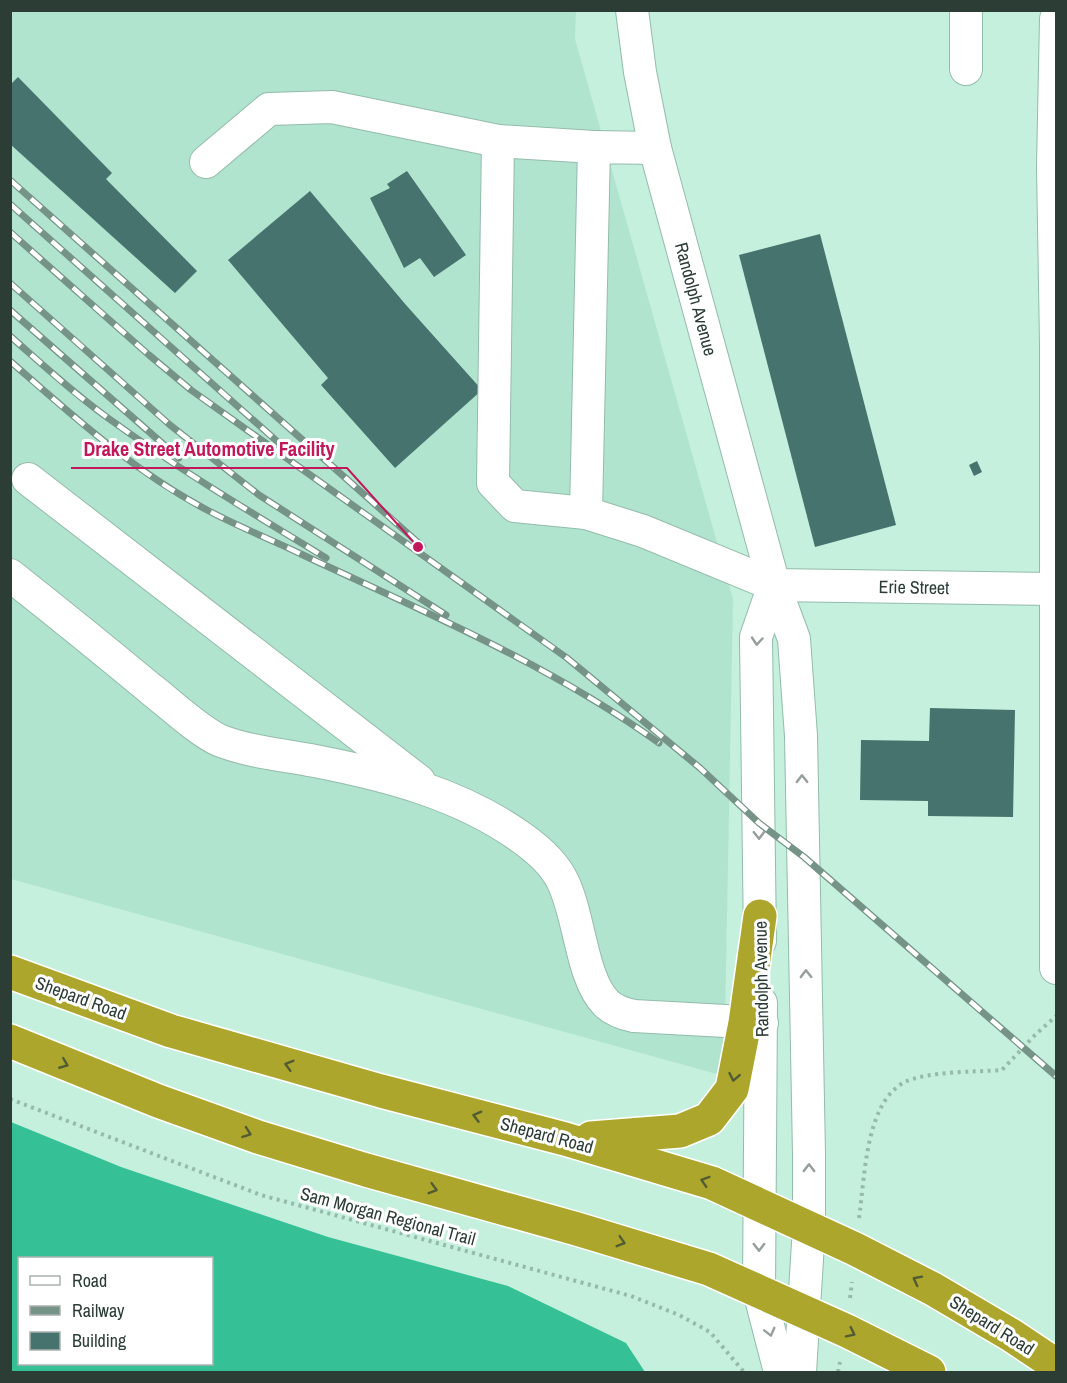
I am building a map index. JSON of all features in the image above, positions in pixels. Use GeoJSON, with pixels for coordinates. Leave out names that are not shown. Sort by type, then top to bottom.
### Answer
{"type":"FeatureCollection","features":[{"type":"Feature","properties":{"kind":"highway"},"geometry":{"type":"LineString","coordinates":[[565,1139],[636,1136],[680,1131],[709,1119],[732,1089],[753,1023],[760,916]]}},
{"type":"Feature","properties":{"kind":"highway","name":"Shepard Road"},"geometry":{"type":"LineString","coordinates":[[10,972],[171,1031],[370,1088],[565,1139],[712,1183],[759,1203],[933,1289],[1011,1335],[1056,1365]]}},
{"type":"Feature","properties":{"kind":"highway"},"geometry":{"type":"LineString","coordinates":[[10,1041],[158,1101],[258,1137],[701,1266],[804,1311],[929,1372]]}},
{"type":"Feature","properties":{"kind":"street","name":"Randolph Avenue"},"geometry":{"type":"LineString","coordinates":[[632,10],[640,72],[655,148],[774,585],[794,639],[801,736],[809,1110],[809,1227],[800,1372]]}},
{"type":"Feature","properties":{"kind":"street"},"geometry":{"type":"LineString","coordinates":[[966,10],[966,69]]}},
{"type":"Feature","properties":{"kind":"street"},"geometry":{"type":"LineString","coordinates":[[1056,19],[1056,968]]}},
{"type":"Feature","properties":{"kind":"street"},"geometry":{"type":"LineString","coordinates":[[206,162],[269,109],[332,107],[498,141],[655,148]]}},
{"type":"Feature","properties":{"kind":"street"},"geometry":{"type":"LineString","coordinates":[[498,141],[493,483],[515,506],[586,513],[643,531],[774,585]]}},
{"type":"Feature","properties":{"kind":"street"},"geometry":{"type":"LineString","coordinates":[[586,513],[594,147]]}},
{"type":"Feature","properties":{"kind":"street"},"geometry":{"type":"LineString","coordinates":[[28,479],[434,792]]}},
{"type":"Feature","properties":{"kind":"street"},"geometry":{"type":"LineString","coordinates":[[10,575],[188,719],[220,740],[255,750],[386,777],[434,792],[496,820],[524,839],[545,858],[561,878],[573,908],[591,982],[606,1003],[620,1013],[634,1016],[753,1023]]}},
{"type":"Feature","properties":{"kind":"street","name":"Randolph Avenue"},"geometry":{"type":"LineString","coordinates":[[760,916],[756,636],[774,585]]}},
{"type":"Feature","properties":{"kind":"street","name":"Erie Street"},"geometry":{"type":"LineString","coordinates":[[774,585],[1055,589]]}},
{"type":"Feature","properties":{"kind":"street","name":"Randolph Avenue"},"geometry":{"type":"LineString","coordinates":[[753,1023],[759,1203],[759,1291],[780,1372]]}},
{"type":"Feature","properties":{"kind":"path"},"geometry":{"type":"LineString","coordinates":[[866,1164],[874,1121],[889,1095],[905,1082],[931,1076],[1002,1070],[1056,1016]]}},
{"type":"Feature","properties":{"kind":"path","name":"Sam Morgan Regional Trail"},"geometry":{"type":"LineString","coordinates":[[10,1099],[261,1195],[631,1296],[679,1315],[710,1332],[743,1372]]}},
{"type":"Feature","properties":{"kind":"shaded area"},"geometry":{"type":"Polygon","coordinates":[[[10,11],[576,11],[575,39],[733,599],[724,1076],[11,879],[10,11]]]}},
{"type":"Feature","properties":{"kind":"green space"},"geometry":{"type":"Polygon","coordinates":[[[11,1122],[121,1167],[328,1237],[508,1286],[626,1343],[645,1372],[11,1372],[11,1122]]]}},
{"type":"Feature","properties":{"kind":"building"},"geometry":{"type":"Polygon","coordinates":[[[18,77],[112,173],[106,179],[197,271],[175,293],[10,144],[10,85],[18,77]]]}},
{"type":"Feature","properties":{"kind":"building"},"geometry":{"type":"Polygon","coordinates":[[[407,171],[466,255],[434,277],[420,258],[404,268],[370,198],[390,188],[387,184],[407,171]]]}},
{"type":"Feature","properties":{"kind":"building"},"geometry":{"type":"Polygon","coordinates":[[[310,191],[406,305],[482,390],[395,468],[321,385],[328,378],[228,260],[310,191]]]}},
{"type":"Feature","properties":{"kind":"building"},"geometry":{"type":"Polygon","coordinates":[[[820,234],[896,525],[815,547],[739,255],[820,234]]]}},
{"type":"Feature","properties":{"kind":"building"},"geometry":{"type":"Polygon","coordinates":[[[977,461],[982,472],[974,476],[969,465],[977,461]]]}},
{"type":"Feature","properties":{"kind":"building"},"geometry":{"type":"Polygon","coordinates":[[[930,708],[1015,710],[1013,817],[928,816],[928,801],[860,800],[861,740],[929,741],[930,708]]]}},
{"type":"Feature","properties":{"kind":"railway"},"geometry":{"type":"LineString","coordinates":[[10,180],[422,546]]}},
{"type":"Feature","properties":{"kind":"railway"},"geometry":{"type":"LineString","coordinates":[[10,204],[279,443]]}},
{"type":"Feature","properties":{"kind":"railway"},"geometry":{"type":"LineString","coordinates":[[10,232],[191,390],[567,658],[700,768],[759,823],[804,857],[1056,1076]]}},
{"type":"Feature","properties":{"kind":"railway"},"geometry":{"type":"LineString","coordinates":[[10,283],[170,425],[259,495],[446,615]]}},
{"type":"Feature","properties":{"kind":"railway"},"geometry":{"type":"LineString","coordinates":[[10,310],[179,458]]}},
{"type":"Feature","properties":{"kind":"railway"},"geometry":{"type":"LineString","coordinates":[[10,336],[82,399],[134,437],[326,558]]}},
{"type":"Feature","properties":{"kind":"railway"},"geometry":{"type":"LineString","coordinates":[[10,361],[105,442],[182,496],[232,523],[441,619],[531,664],[575,689],[659,743]]}},
{"type":"Feature","properties":{"kind":"place","name":"Drake Street Automotive Facility"},"geometry":{"type":"Point","coordinates":[418,547]}}]}
